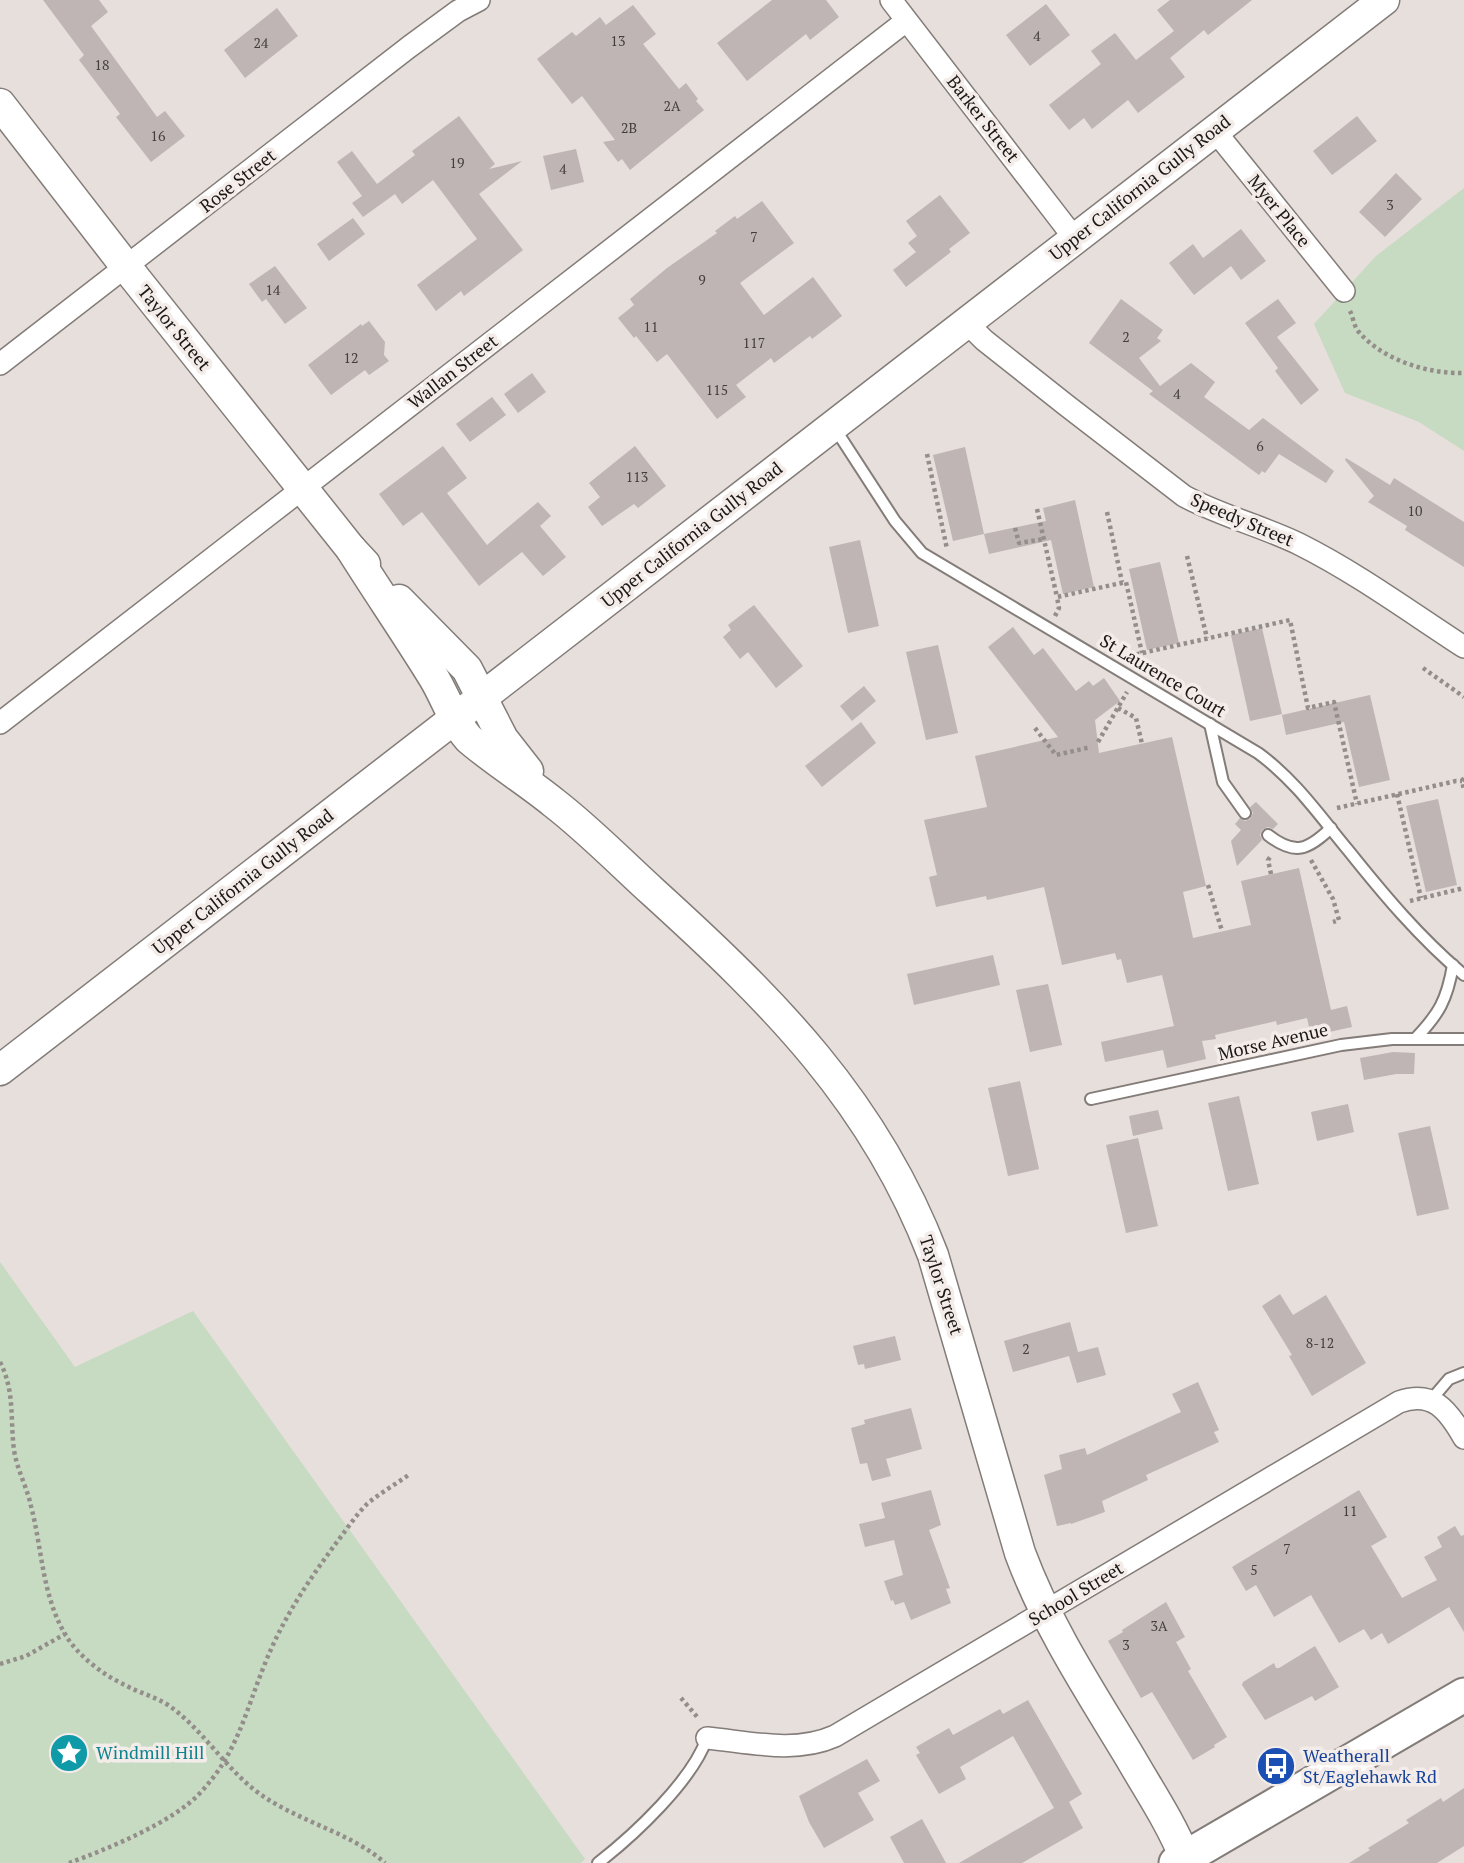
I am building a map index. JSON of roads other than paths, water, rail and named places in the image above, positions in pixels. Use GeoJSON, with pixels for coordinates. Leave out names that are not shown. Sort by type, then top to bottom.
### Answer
{"type":"FeatureCollection","features":[{"type":"Feature","properties":{"kind":"main road"},"geometry":{"type":"LineString","coordinates":[[1183,1861],[1464,1695]]}},
{"type":"Feature","properties":{"kind":"street","name":"Rose Street"},"geometry":{"type":"LineString","coordinates":[[0,364],[419,39],[458,11],[479,0]]}},
{"type":"Feature","properties":{"kind":"street","name":"Barker Street"},"geometry":{"type":"LineString","coordinates":[[891,0],[1075,239]]}},
{"type":"Feature","properties":{"kind":"street","name":"Upper California Gully Road"},"geometry":{"type":"LineString","coordinates":[[0,1070],[1384,0]]}},
{"type":"Feature","properties":{"kind":"street","name":"Wallan Street"},"geometry":{"type":"LineString","coordinates":[[0,723],[906,21]]}},
{"type":"Feature","properties":{"kind":"street","name":"Taylor Street"},"geometry":{"type":"LineString","coordinates":[[0,104],[351,549],[467,669],[509,749],[555,803]]}},
{"type":"Feature","properties":{"kind":"street","name":"Myer Place"},"geometry":{"type":"LineString","coordinates":[[1215,131],[1344,291]]}},
{"type":"Feature","properties":{"kind":"street","name":"Speedy Street"},"geometry":{"type":"LineString","coordinates":[[967,323],[984,340],[1184,496],[1267,530],[1327,559],[1464,647]]}},
{"type":"Feature","properties":{"kind":"street","name":"Taylor Street"},"geometry":{"type":"LineString","coordinates":[[351,549],[469,739],[555,803],[696,931],[780,1014],[865,1120],[915,1208],[933,1255],[1020,1553],[1044,1613],[1168,1821],[1183,1861]]}},
{"type":"Feature","properties":{"kind":"street","name":"School Street"},"geometry":{"type":"LineString","coordinates":[[707,1738],[775,1745],[823,1741],[874,1715],[1391,1406],[1414,1397],[1431,1400]]}},
{"type":"Feature","properties":{"kind":"street"},"geometry":{"type":"LineString","coordinates":[[1431,1400],[1451,1417],[1464,1438]]}},
{"type":"Feature","properties":{"kind":"lane","name":"St Laurence Court"},"geometry":{"type":"LineString","coordinates":[[833,425],[909,540],[922,553],[1210,724],[1278,768],[1319,812],[1410,925],[1464,975]]}},
{"type":"Feature","properties":{"kind":"lane"},"geometry":{"type":"LineString","coordinates":[[1210,724],[1223,782],[1245,813]]}},
{"type":"Feature","properties":{"kind":"lane"},"geometry":{"type":"LineString","coordinates":[[1268,835],[1285,846],[1303,848],[1331,828]]}},
{"type":"Feature","properties":{"kind":"lane"},"geometry":{"type":"LineString","coordinates":[[1415,1039],[1437,1015],[1445,1001],[1452,965]]}},
{"type":"Feature","properties":{"kind":"lane","name":"Morse Avenue"},"geometry":{"type":"LineString","coordinates":[[1091,1100],[1341,1045],[1392,1039],[1464,1039]]}},
{"type":"Feature","properties":{"kind":"lane"},"geometry":{"type":"LineString","coordinates":[[1431,1400],[1449,1379],[1464,1373]]}},
{"type":"Feature","properties":{"kind":"lane"},"geometry":{"type":"LineString","coordinates":[[598,1863],[660,1805],[689,1771],[703,1751],[707,1738]]}},
{"type":"Feature","properties":{"kind":"place","name":"Windmill Hill"},"geometry":{"type":"Point","coordinates":[69,1753]}},
{"type":"Feature","properties":{"kind":"place","name":"Weatherall St/Eaglehawk Rd"},"geometry":{"type":"Point","coordinates":[1276,1766]}}]}
